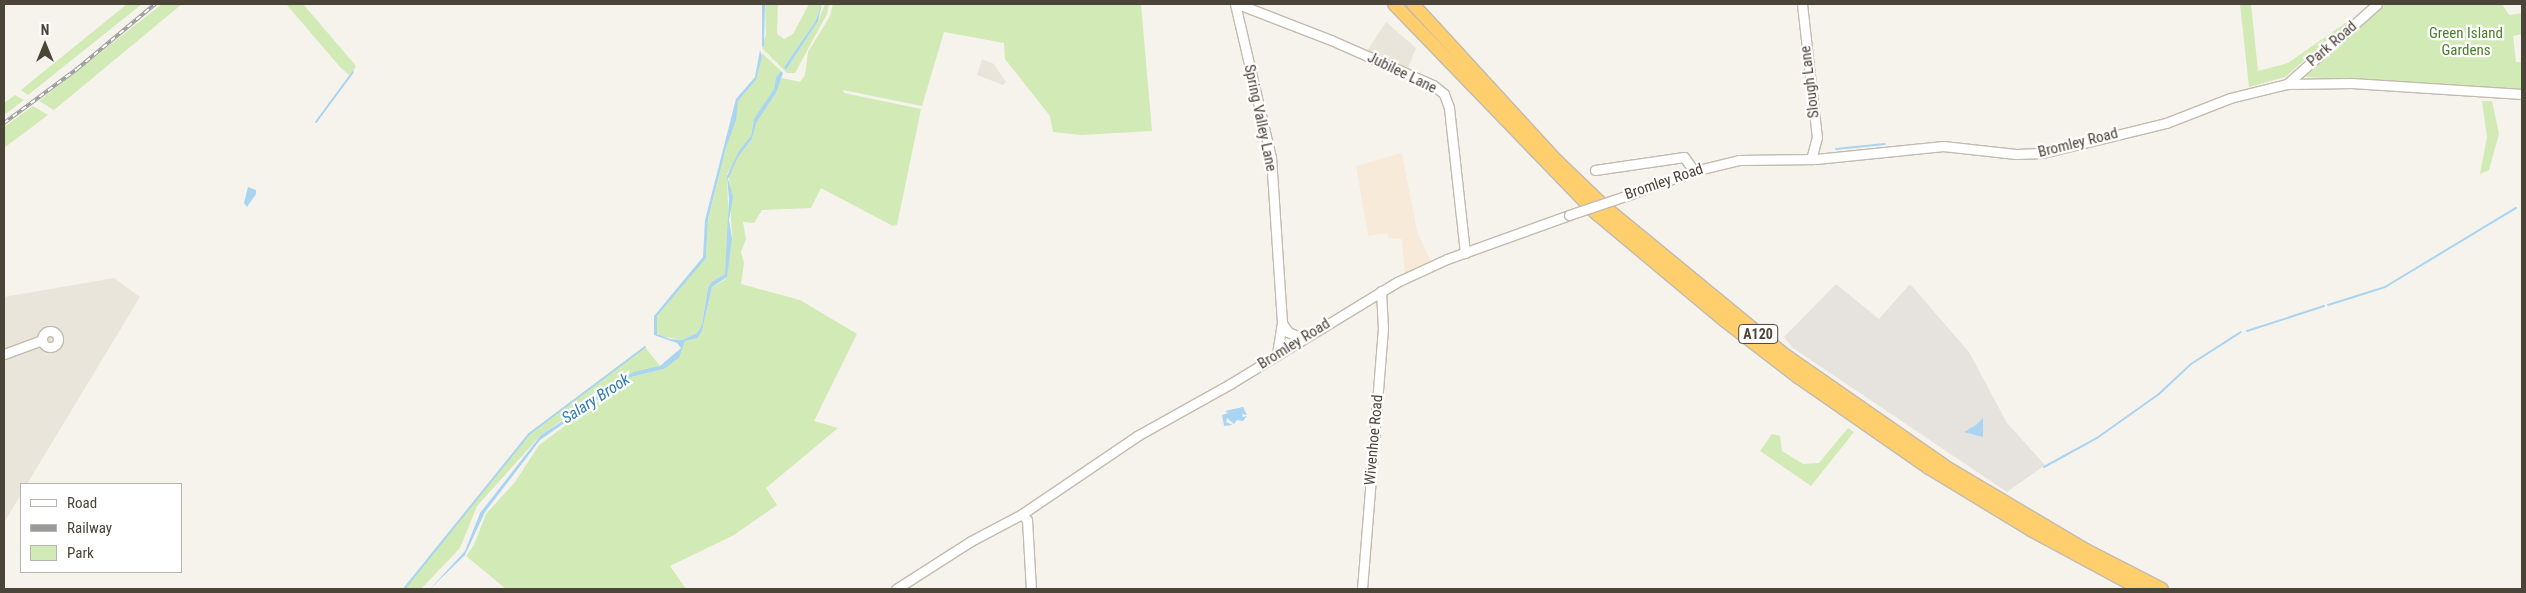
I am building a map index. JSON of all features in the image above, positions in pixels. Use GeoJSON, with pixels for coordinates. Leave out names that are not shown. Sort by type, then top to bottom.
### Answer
{"type":"FeatureCollection","features":[{"type":"Feature","properties":{"kind":"highway","name":"A120"},"geometry":{"type":"LineString","coordinates":[[1394,4],[1598,214],[1725,321],[1798,377],[1929,468],[2023,526],[2140,589]]}},
{"type":"Feature","properties":{"kind":"highway","name":"A120"},"geometry":{"type":"LineString","coordinates":[[1413,4],[1558,162],[1606,208],[1781,352],[1959,475],[2086,550],[2162,589]]}},
{"type":"Feature","properties":{"kind":"street","name":"Jubilee Lane"},"geometry":{"type":"LineString","coordinates":[[1237,4],[1332,40],[1433,85],[1444,94],[1449,108],[1465,253]]}},
{"type":"Feature","properties":{"kind":"street","name":"Spring Valley Lane"},"geometry":{"type":"LineString","coordinates":[[1237,4],[1271,157],[1282,323],[1278,354]]}},
{"type":"Feature","properties":{"kind":"street","name":"Slough Lane"},"geometry":{"type":"LineString","coordinates":[[1802,4],[1816,137],[1811,159]]}},
{"type":"Feature","properties":{"kind":"street","name":"Park Road"},"geometry":{"type":"LineString","coordinates":[[2287,84],[2377,4]]}},
{"type":"Feature","properties":{"kind":"street","name":"Bromley Road"},"geometry":{"type":"LineString","coordinates":[[896,589],[971,541],[1022,514],[1111,452],[1381,291],[1421,270],[1694,171],[1739,160],[1824,159],[1943,146],[2016,154],[2043,153],[2166,122],[2235,96],[2287,84],[2344,83],[2522,94]]}},
{"type":"Feature","properties":{"kind":"street"},"geometry":{"type":"LineString","coordinates":[[1816,137],[1824,159]]}},
{"type":"Feature","properties":{"kind":"street"},"geometry":{"type":"LineString","coordinates":[[1594,170],[1684,157],[1694,171]]}},
{"type":"Feature","properties":{"kind":"street","name":"Wivenhoe Road"},"geometry":{"type":"LineString","coordinates":[[1362,589],[1383,329],[1381,291]]}},
{"type":"Feature","properties":{"kind":"street"},"geometry":{"type":"LineString","coordinates":[[1282,323],[1286,330],[1302,338]]}},
{"type":"Feature","properties":{"kind":"street"},"geometry":{"type":"LineString","coordinates":[[4,354],[42,340]]}},
{"type":"Feature","properties":{"kind":"street"},"geometry":{"type":"LineString","coordinates":[[1022,514],[1027,520],[1031,589]]}},
{"type":"Feature","properties":{"kind":"shaded area"},"geometry":{"type":"Polygon","coordinates":[[[1386,22],[1416,48],[1406,73],[1365,54],[1386,22]]]}},
{"type":"Feature","properties":{"kind":"shaded area"},"geometry":{"type":"Polygon","coordinates":[[[982,59],[994,64],[1006,82],[1003,85],[977,75],[982,59]]]}},
{"type":"Feature","properties":{"kind":"shaded area"},"geometry":{"type":"Polygon","coordinates":[[[1402,153],[1417,231],[1432,265],[1405,278],[1402,239],[1388,238],[1387,233],[1368,236],[1356,166],[1402,153]]]}},
{"type":"Feature","properties":{"kind":"shaded area"},"geometry":{"type":"Polygon","coordinates":[[[114,278],[140,297],[28,483],[20,483],[20,496],[4,523],[4,297],[114,278]]]}},
{"type":"Feature","properties":{"kind":"shaded area"},"geometry":{"type":"Polygon","coordinates":[[[1836,284],[1879,319],[1910,284],[1969,352],[2007,423],[2045,465],[2007,492],[1793,348],[1784,337],[1836,284]]]}},
{"type":"Feature","properties":{"kind":"green space"},"geometry":{"type":"Polygon","coordinates":[[[127,4],[142,4],[28,95],[21,90],[127,4]]]}},
{"type":"Feature","properties":{"kind":"green space"},"geometry":{"type":"Polygon","coordinates":[[[162,4],[182,4],[54,110],[39,101],[162,4]]]}},
{"type":"Feature","properties":{"kind":"green space"},"geometry":{"type":"Polygon","coordinates":[[[286,4],[303,4],[356,66],[353,72],[349,75],[340,67],[286,4]]]}},
{"type":"Feature","properties":{"kind":"green space"},"geometry":{"type":"Polygon","coordinates":[[[765,4],[778,4],[777,34],[784,39],[793,34],[809,4],[822,4],[815,22],[784,67],[786,70],[818,21],[825,4],[829,4],[827,14],[795,73],[787,73],[762,48],[766,35],[765,4]]]}},
{"type":"Feature","properties":{"kind":"green space"},"geometry":{"type":"Polygon","coordinates":[[[833,4],[1141,4],[1152,131],[1081,135],[1053,132],[1050,116],[1005,59],[1004,43],[944,32],[922,106],[843,90],[844,93],[921,109],[897,225],[893,226],[821,188],[811,208],[762,210],[754,223],[743,222],[746,239],[741,252],[744,263],[741,284],[800,300],[857,334],[814,421],[838,428],[766,488],[777,505],[734,535],[670,566],[686,589],[506,589],[466,556],[474,545],[486,514],[515,482],[539,445],[631,377],[664,369],[679,358],[685,341],[702,331],[712,287],[726,279],[732,239],[729,176],[738,157],[752,139],[755,123],[776,93],[778,81],[782,78],[800,82],[805,75],[808,52],[830,16],[833,4]]]}},
{"type":"Feature","properties":{"kind":"green space"},"geometry":{"type":"Polygon","coordinates":[[[2240,4],[2251,4],[2258,71],[2288,63],[2354,17],[2285,77],[2249,87],[2240,4]]]}},
{"type":"Feature","properties":{"kind":"green space","name":"Green Island Gardens"},"geometry":{"type":"Polygon","coordinates":[[[2386,4],[2502,4],[2509,15],[2522,13],[2522,34],[2513,36],[2516,62],[2522,62],[2522,89],[2305,77],[2386,4]]]}},
{"type":"Feature","properties":{"kind":"green space"},"geometry":{"type":"Polygon","coordinates":[[[762,53],[781,71],[776,77],[774,89],[753,123],[751,136],[727,174],[729,237],[725,276],[708,288],[702,325],[697,333],[682,340],[661,336],[656,332],[657,316],[706,257],[708,220],[738,101],[756,80],[762,53]]]}},
{"type":"Feature","properties":{"kind":"green space"},"geometry":{"type":"Polygon","coordinates":[[[15,95],[24,100],[4,115],[4,103],[15,95]]]}},
{"type":"Feature","properties":{"kind":"green space"},"geometry":{"type":"Polygon","coordinates":[[[2482,101],[2492,101],[2499,134],[2489,170],[2480,174],[2487,137],[2482,101]]]}},
{"type":"Feature","properties":{"kind":"green space"},"geometry":{"type":"Polygon","coordinates":[[[33,106],[48,115],[4,148],[4,127],[33,106]]]}},
{"type":"Feature","properties":{"kind":"green space"},"geometry":{"type":"Polygon","coordinates":[[[645,347],[660,366],[624,377],[541,435],[477,506],[460,548],[421,589],[404,589],[529,434],[645,347]]]}},
{"type":"Feature","properties":{"kind":"green space"},"geometry":{"type":"Polygon","coordinates":[[[1848,428],[1854,432],[1811,486],[1760,451],[1772,434],[1780,436],[1782,451],[1803,464],[1819,463],[1848,428]]]}},
{"type":"Feature","properties":{"kind":"water"},"geometry":{"type":"Polygon","coordinates":[[[762,4],[765,4],[764,47],[762,46],[762,4]]]}},
{"type":"Feature","properties":{"kind":"water"},"geometry":{"type":"Polygon","coordinates":[[[822,4],[818,21],[786,70],[784,67],[815,22],[822,4]]]}},
{"type":"Feature","properties":{"kind":"water","name":"Salary Brook"},"geometry":{"type":"Polygon","coordinates":[[[760,50],[762,57],[756,80],[738,101],[736,120],[726,148],[708,219],[706,258],[657,316],[657,334],[670,339],[682,340],[697,333],[702,325],[708,288],[712,282],[725,274],[729,199],[727,176],[739,151],[751,136],[754,119],[774,89],[776,77],[781,71],[783,73],[776,93],[756,123],[752,139],[738,157],[728,179],[733,197],[729,220],[732,239],[727,277],[712,287],[702,331],[697,338],[685,341],[679,358],[664,369],[631,377],[540,440],[485,512],[465,555],[430,589],[465,551],[480,513],[541,435],[578,411],[602,390],[634,372],[660,366],[681,348],[677,343],[654,335],[654,316],[703,257],[705,220],[736,99],[755,77],[760,50]]]}},
{"type":"Feature","properties":{"kind":"water"},"geometry":{"type":"Polygon","coordinates":[[[248,187],[256,190],[256,194],[247,207],[244,203],[248,187]]]}},
{"type":"Feature","properties":{"kind":"water"},"geometry":{"type":"Polygon","coordinates":[[[1243,407],[1247,415],[1242,414],[1243,417],[1247,416],[1243,421],[1237,420],[1234,424],[1227,418],[1226,422],[1233,425],[1224,426],[1222,415],[1228,413],[1225,411],[1243,407]]]}},
{"type":"Feature","properties":{"kind":"water"},"geometry":{"type":"Polygon","coordinates":[[[1983,418],[1983,437],[1964,432],[1976,425],[1983,418]]]}},
{"type":"Feature","properties":{"kind":"waterway"},"geometry":{"type":"LineString","coordinates":[[316,122],[353,72]]}},
{"type":"Feature","properties":{"kind":"waterway"},"geometry":{"type":"LineString","coordinates":[[1836,149],[1885,144]]}},
{"type":"Feature","properties":{"kind":"waterway"},"geometry":{"type":"LineString","coordinates":[[2328,305],[2385,287],[2516,208]]}},
{"type":"Feature","properties":{"kind":"waterway"},"geometry":{"type":"LineString","coordinates":[[2247,331],[2324,306]]}},
{"type":"Feature","properties":{"kind":"waterway"},"geometry":{"type":"LineString","coordinates":[[2044,467],[2097,438],[2159,394],[2191,364],[2241,332]]}},
{"type":"Feature","properties":{"kind":"waterway","name":"Salary Brook"},"geometry":{"type":"LineString","coordinates":[[404,589],[529,434],[645,347]]}},
{"type":"Feature","properties":{"kind":"railway"},"geometry":{"type":"LineString","coordinates":[[4,123],[77,69],[155,4]]}}]}
